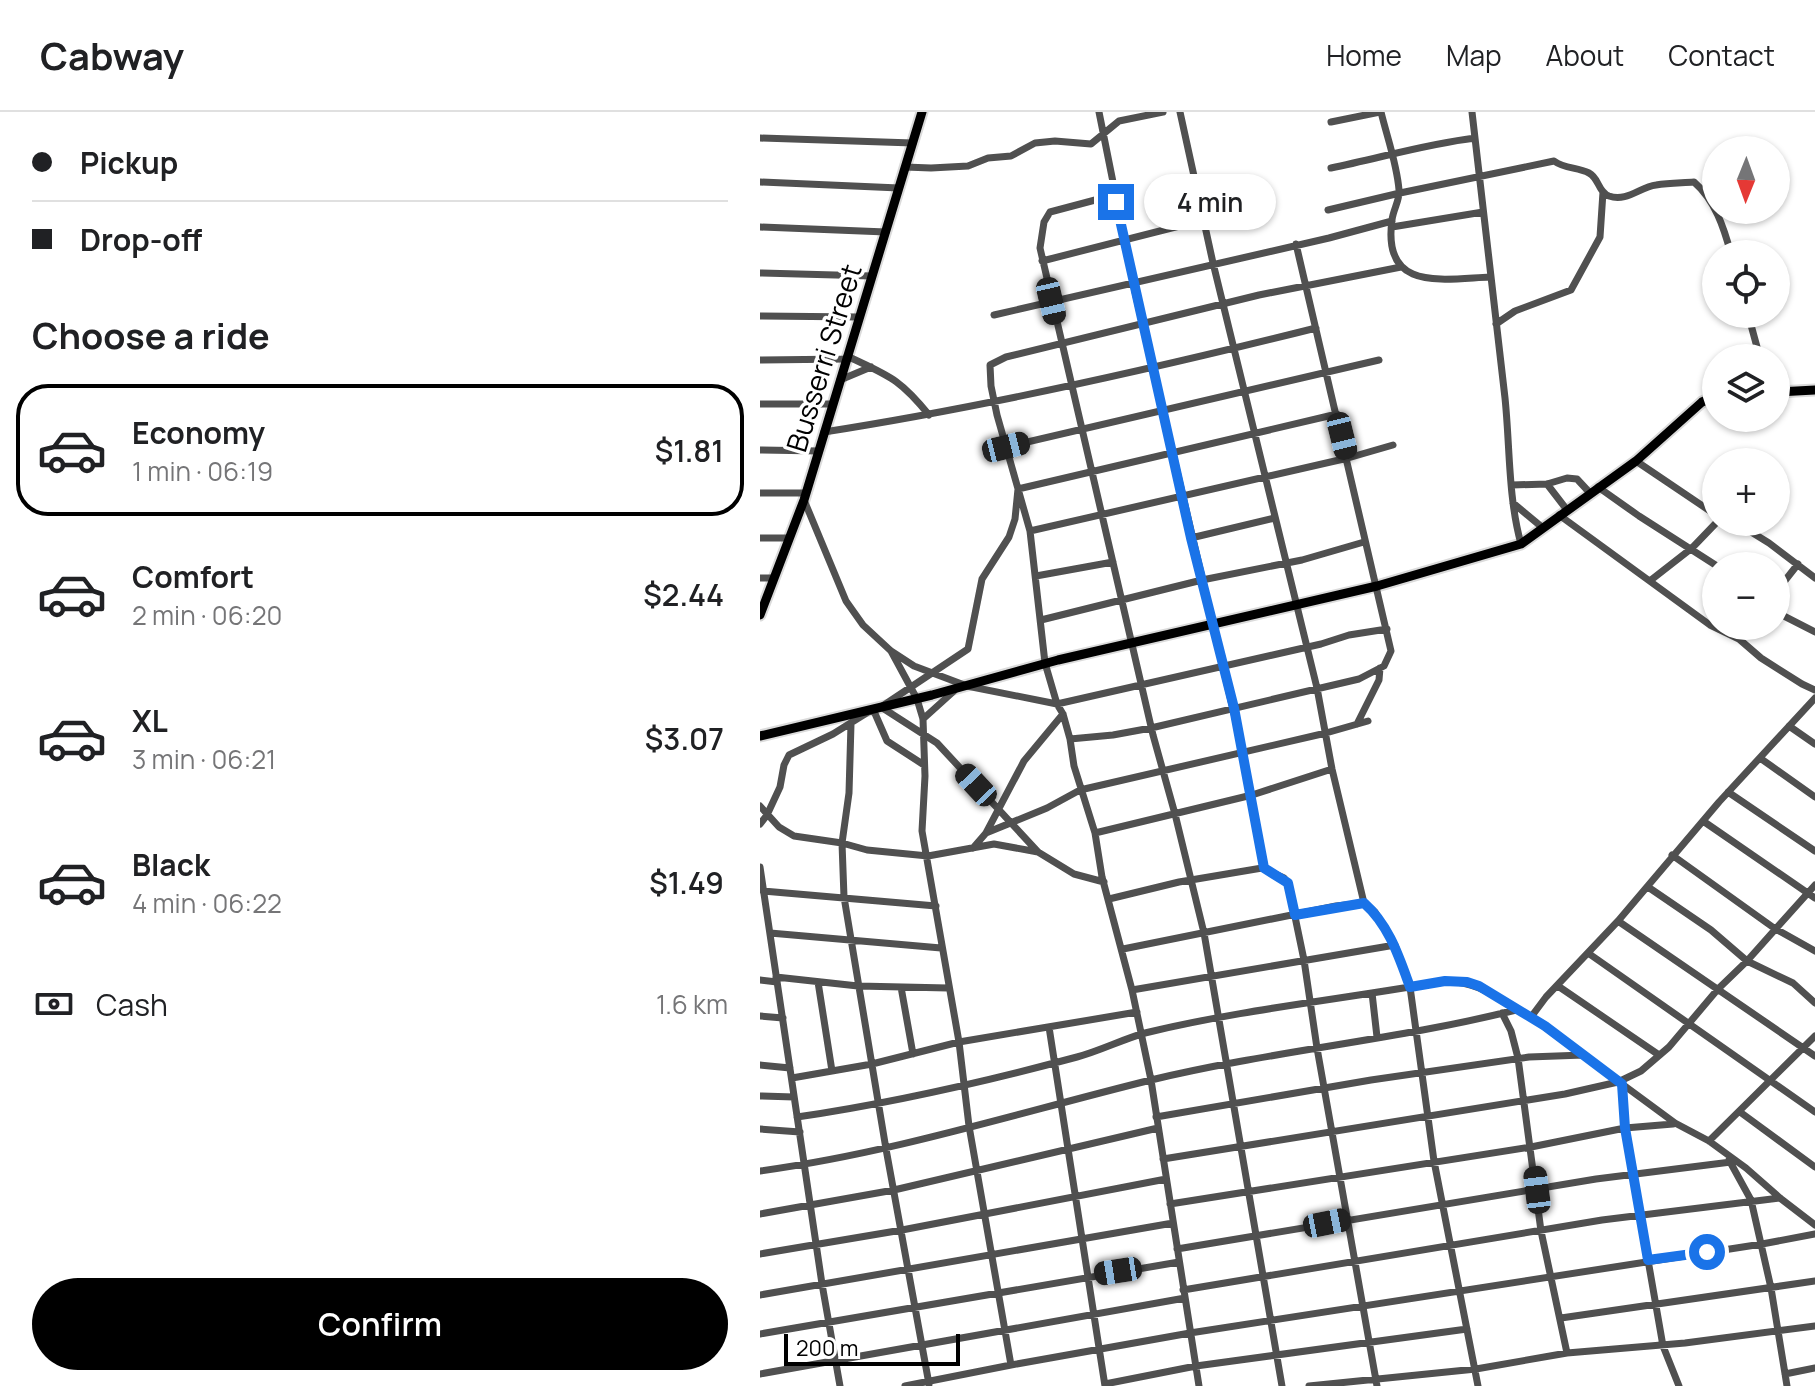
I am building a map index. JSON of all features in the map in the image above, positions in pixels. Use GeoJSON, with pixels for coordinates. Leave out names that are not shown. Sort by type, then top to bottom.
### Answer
{"type":"FeatureCollection","features":[{"type":"Feature","properties":{"kind":"main road","name":"Busserri Street"},"geometry":{"type":"LineString","coordinates":[[760,615],[805,496],[922,112]]}},
{"type":"Feature","properties":{"kind":"main road"},"geometry":{"type":"LineString","coordinates":[[1790,391],[1815,390]]}},
{"type":"Feature","properties":{"kind":"main road"},"geometry":{"type":"LineString","coordinates":[[760,736],[917,699],[1045,663],[1377,586],[1521,544],[1636,461],[1702,402]]}},
{"type":"Feature","properties":{"kind":"street"},"geometry":{"type":"LineString","coordinates":[[1099,112],[1133,282],[1184,496],[1191,538],[1234,708],[1264,868]]}},
{"type":"Feature","properties":{"kind":"street"},"geometry":{"type":"LineString","coordinates":[[1091,144],[1119,121],[1163,112]]}},
{"type":"Feature","properties":{"kind":"street"},"geometry":{"type":"LineString","coordinates":[[1180,112],[1222,305],[1317,688],[1332,769],[1364,903],[1375,912],[1395,945],[1410,987],[1434,1161],[1478,1386]]}},
{"type":"Feature","properties":{"kind":"street"},"geometry":{"type":"LineString","coordinates":[[1331,122],[1381,112],[1400,193],[1392,224],[1394,248],[1401,267],[1413,276],[1430,279],[1490,277]]}},
{"type":"Feature","properties":{"kind":"street"},"geometry":{"type":"LineString","coordinates":[[1472,112],[1515,524],[1521,544]]}},
{"type":"Feature","properties":{"kind":"street"},"geometry":{"type":"LineString","coordinates":[[760,138],[913,143]]}},
{"type":"Feature","properties":{"kind":"street"},"geometry":{"type":"LineString","coordinates":[[1331,168],[1439,143],[1475,138]]}},
{"type":"Feature","properties":{"kind":"street"},"geometry":{"type":"LineString","coordinates":[[905,167],[968,166],[988,158],[1011,156],[1035,143],[1055,141],[1091,144],[1105,152]]}},
{"type":"Feature","properties":{"kind":"street"},"geometry":{"type":"LineString","coordinates":[[1328,210],[1554,161],[1562,168],[1589,173],[1603,192],[1600,237],[1571,290],[1515,311],[1496,324]]}},
{"type":"Feature","properties":{"kind":"street"},"geometry":{"type":"LineString","coordinates":[[760,182],[899,188]]}},
{"type":"Feature","properties":{"kind":"street"},"geometry":{"type":"LineString","coordinates":[[1603,192],[1623,197],[1656,185],[1694,182],[1706,192],[1727,240]]}},
{"type":"Feature","properties":{"kind":"street"},"geometry":{"type":"LineString","coordinates":[[1114,195],[1050,212],[1041,234],[1042,261],[1151,728],[1204,933],[1282,1386]]}},
{"type":"Feature","properties":{"kind":"street"},"geometry":{"type":"LineString","coordinates":[[1042,261],[1267,207]]}},
{"type":"Feature","properties":{"kind":"street"},"geometry":{"type":"LineString","coordinates":[[994,315],[1337,236],[1367,226],[1483,212]]}},
{"type":"Feature","properties":{"kind":"street"},"geometry":{"type":"LineString","coordinates":[[760,227],[886,232]]}},
{"type":"Feature","properties":{"kind":"street"},"geometry":{"type":"LineString","coordinates":[[1070,739],[1151,728],[1359,679],[1380,668],[1389,658],[1391,651],[1387,629],[1296,244]]}},
{"type":"Feature","properties":{"kind":"street"},"geometry":{"type":"LineString","coordinates":[[1199,1386],[1151,1080],[1137,1012],[1104,882],[1095,833],[1080,790],[1063,714],[1045,663],[1030,531],[994,403],[989,370],[994,361],[1222,305],[1401,267]]}},
{"type":"Feature","properties":{"kind":"street"},"geometry":{"type":"LineString","coordinates":[[760,273],[872,276]]}},
{"type":"Feature","properties":{"kind":"street"},"geometry":{"type":"LineString","coordinates":[[760,316],[860,317]]}},
{"type":"Feature","properties":{"kind":"street"},"geometry":{"type":"LineString","coordinates":[[824,432],[1072,387],[1316,328]]}},
{"type":"Feature","properties":{"kind":"street"},"geometry":{"type":"LineString","coordinates":[[760,360],[847,358],[895,379],[911,392],[929,415]]}},
{"type":"Feature","properties":{"kind":"street"},"geometry":{"type":"LineString","coordinates":[[1006,447],[1379,360]]}},
{"type":"Feature","properties":{"kind":"street"},"geometry":{"type":"LineString","coordinates":[[839,381],[871,367]]}},
{"type":"Feature","properties":{"kind":"street"},"geometry":{"type":"LineString","coordinates":[[760,404],[833,404]]}},
{"type":"Feature","properties":{"kind":"street"},"geometry":{"type":"LineString","coordinates":[[1018,489],[1337,414]]}},
{"type":"Feature","properties":{"kind":"street"},"geometry":{"type":"LineString","coordinates":[[1030,531],[1393,445]]}},
{"type":"Feature","properties":{"kind":"street"},"geometry":{"type":"LineString","coordinates":[[760,450],[819,451]]}},
{"type":"Feature","properties":{"kind":"street"},"geometry":{"type":"LineString","coordinates":[[1636,461],[1702,506]]}},
{"type":"Feature","properties":{"kind":"street"},"geometry":{"type":"LineString","coordinates":[[1512,485],[1577,479],[1702,555]]}},
{"type":"Feature","properties":{"kind":"street"},"geometry":{"type":"LineString","coordinates":[[1547,484],[1563,512],[1702,619]]}},
{"type":"Feature","properties":{"kind":"street"},"geometry":{"type":"LineString","coordinates":[[760,824],[780,787],[789,755],[851,724],[968,649],[982,579],[1009,537],[1015,519],[1018,489]]}},
{"type":"Feature","properties":{"kind":"street"},"geometry":{"type":"LineString","coordinates":[[760,493],[805,496],[846,601],[863,625],[891,651],[914,666],[967,686],[1057,704],[1349,635],[1387,629]]}},
{"type":"Feature","properties":{"kind":"street"},"geometry":{"type":"LineString","coordinates":[[1513,503],[1543,528]]}},
{"type":"Feature","properties":{"kind":"street"},"geometry":{"type":"LineString","coordinates":[[1191,538],[1275,518]]}},
{"type":"Feature","properties":{"kind":"street"},"geometry":{"type":"LineString","coordinates":[[1651,580],[1704,536]]}},
{"type":"Feature","properties":{"kind":"street"},"geometry":{"type":"LineString","coordinates":[[1756,536],[1815,578]]}},
{"type":"Feature","properties":{"kind":"street"},"geometry":{"type":"LineString","coordinates":[[760,538],[789,538]]}},
{"type":"Feature","properties":{"kind":"street"},"geometry":{"type":"LineString","coordinates":[[1041,620],[1364,542]]}},
{"type":"Feature","properties":{"kind":"street"},"geometry":{"type":"LineString","coordinates":[[1036,576],[1113,562]]}},
{"type":"Feature","properties":{"kind":"street"},"geometry":{"type":"LineString","coordinates":[[1790,574],[1798,564]]}},
{"type":"Feature","properties":{"kind":"street"},"geometry":{"type":"LineString","coordinates":[[760,578],[774,578]]}},
{"type":"Feature","properties":{"kind":"street"},"geometry":{"type":"LineString","coordinates":[[1790,619],[1815,632]]}},
{"type":"Feature","properties":{"kind":"street"},"geometry":{"type":"LineString","coordinates":[[1740,640],[1761,658],[1815,690]]}},
{"type":"Feature","properties":{"kind":"street"},"geometry":{"type":"LineString","coordinates":[[891,651],[917,699],[923,719],[922,831],[1011,1365]]}},
{"type":"Feature","properties":{"kind":"street"},"geometry":{"type":"LineString","coordinates":[[1357,724],[1379,680],[1380,668]]}},
{"type":"Feature","properties":{"kind":"street"},"geometry":{"type":"LineString","coordinates":[[923,719],[955,689]]}},
{"type":"Feature","properties":{"kind":"street"},"geometry":{"type":"LineString","coordinates":[[1531,1017],[1728,792],[1815,698]]}},
{"type":"Feature","properties":{"kind":"street"},"geometry":{"type":"LineString","coordinates":[[877,708],[924,733],[1038,852],[1074,874],[1104,882]]}},
{"type":"Feature","properties":{"kind":"street"},"geometry":{"type":"LineString","coordinates":[[877,708],[887,741],[924,765]]}},
{"type":"Feature","properties":{"kind":"street"},"geometry":{"type":"LineString","coordinates":[[973,848],[986,833],[1024,761],[1063,714]]}},
{"type":"Feature","properties":{"kind":"street"},"geometry":{"type":"LineString","coordinates":[[986,833],[1080,790],[1368,721]]}},
{"type":"Feature","properties":{"kind":"street"},"geometry":{"type":"LineString","coordinates":[[851,724],[849,793],[842,843],[844,897],[929,1384]]}},
{"type":"Feature","properties":{"kind":"street"},"geometry":{"type":"LineString","coordinates":[[1789,726],[1815,744]]}},
{"type":"Feature","properties":{"kind":"street"},"geometry":{"type":"LineString","coordinates":[[1227,755],[1246,764]]}},
{"type":"Feature","properties":{"kind":"street"},"geometry":{"type":"LineString","coordinates":[[1760,758],[1815,797]]}},
{"type":"Feature","properties":{"kind":"street"},"geometry":{"type":"LineString","coordinates":[[1095,833],[1252,795],[1332,769]]}},
{"type":"Feature","properties":{"kind":"street"},"geometry":{"type":"LineString","coordinates":[[1728,792],[1815,851]]}},
{"type":"Feature","properties":{"kind":"street"},"geometry":{"type":"LineString","coordinates":[[760,806],[779,827],[794,836],[890,853],[928,856],[1006,845],[1038,852]]}},
{"type":"Feature","properties":{"kind":"street"},"geometry":{"type":"LineString","coordinates":[[1703,821],[1812,896]]}},
{"type":"Feature","properties":{"kind":"street"},"geometry":{"type":"LineString","coordinates":[[1672,855],[1774,928],[1815,951]]}},
{"type":"Feature","properties":{"kind":"street"},"geometry":{"type":"LineString","coordinates":[[760,867],[840,1386]]}},
{"type":"Feature","properties":{"kind":"street"},"geometry":{"type":"LineString","coordinates":[[1109,899],[1264,868],[1288,883],[1376,1382]]}},
{"type":"Feature","properties":{"kind":"street"},"geometry":{"type":"LineString","coordinates":[[1163,1159],[1334,1133],[1620,1083],[1641,1071],[1690,1024],[1774,928],[1812,896],[1815,885]]}},
{"type":"Feature","properties":{"kind":"street"},"geometry":{"type":"LineString","coordinates":[[762,886],[936,906]]}},
{"type":"Feature","properties":{"kind":"street"},"geometry":{"type":"LineString","coordinates":[[1648,887],[1711,930],[1747,961],[1793,983],[1815,1003]]}},
{"type":"Feature","properties":{"kind":"street"},"geometry":{"type":"LineString","coordinates":[[1123,949],[1364,903]]}},
{"type":"Feature","properties":{"kind":"street"},"geometry":{"type":"LineString","coordinates":[[1618,921],[1815,1056]]}},
{"type":"Feature","properties":{"kind":"street"},"geometry":{"type":"LineString","coordinates":[[760,937],[941,948]]}},
{"type":"Feature","properties":{"kind":"street"},"geometry":{"type":"LineString","coordinates":[[1132,990],[1395,945]]}},
{"type":"Feature","properties":{"kind":"street"},"geometry":{"type":"LineString","coordinates":[[1588,953],[1815,1112]]}},
{"type":"Feature","properties":{"kind":"street"},"geometry":{"type":"LineString","coordinates":[[760,980],[948,988]]}},
{"type":"Feature","properties":{"kind":"street"},"geometry":{"type":"LineString","coordinates":[[797,1117],[878,1105],[963,1086],[1056,1062],[1141,1034],[1219,1018],[1445,981],[1467,982],[1531,1017],[1675,1123],[1709,1141],[1815,1225]]}},
{"type":"Feature","properties":{"kind":"street"},"geometry":{"type":"LineString","coordinates":[[818,982],[832,1071]]}},
{"type":"Feature","properties":{"kind":"street"},"geometry":{"type":"LineString","coordinates":[[1558,986],[1659,1055]]}},
{"type":"Feature","properties":{"kind":"street"},"geometry":{"type":"LineString","coordinates":[[901,987],[913,1054]]}},
{"type":"Feature","properties":{"kind":"street"},"geometry":{"type":"LineString","coordinates":[[1372,993],[1377,1037]]}},
{"type":"Feature","properties":{"kind":"street"},"geometry":{"type":"LineString","coordinates":[[760,1171],[886,1149],[1151,1080],[1225,1064],[1516,1010]]}},
{"type":"Feature","properties":{"kind":"street"},"geometry":{"type":"LineString","coordinates":[[792,1078],[872,1064],[959,1042],[1137,1012]]}},
{"type":"Feature","properties":{"kind":"street"},"geometry":{"type":"LineString","coordinates":[[1502,1013],[1511,1031],[1518,1058],[1541,1231],[1567,1353]]}},
{"type":"Feature","properties":{"kind":"street"},"geometry":{"type":"LineString","coordinates":[[760,1016],[783,1018]]}},
{"type":"Feature","properties":{"kind":"street"},"geometry":{"type":"LineString","coordinates":[[1049,1027],[1105,1385],[1196,1366],[1467,1329]]}},
{"type":"Feature","properties":{"kind":"street"},"geometry":{"type":"LineString","coordinates":[[1709,1141],[1815,1036]]}},
{"type":"Feature","properties":{"kind":"street"},"geometry":{"type":"LineString","coordinates":[[1156,1117],[1518,1058],[1584,1055]]}},
{"type":"Feature","properties":{"kind":"street"},"geometry":{"type":"LineString","coordinates":[[760,1065],[790,1068]]}},
{"type":"Feature","properties":{"kind":"street"},"geometry":{"type":"LineString","coordinates":[[1620,1083],[1663,1346],[1679,1386]]}},
{"type":"Feature","properties":{"kind":"street"},"geometry":{"type":"LineString","coordinates":[[760,1096],[794,1097]]}},
{"type":"Feature","properties":{"kind":"street"},"geometry":{"type":"LineString","coordinates":[[1740,1112],[1815,1167]]}},
{"type":"Feature","properties":{"kind":"street"},"geometry":{"type":"LineString","coordinates":[[1170,1204],[1531,1147],[1625,1128],[1675,1123]]}},
{"type":"Feature","properties":{"kind":"street"},"geometry":{"type":"LineString","coordinates":[[760,1214],[894,1190],[1158,1128]]}},
{"type":"Feature","properties":{"kind":"street"},"geometry":{"type":"LineString","coordinates":[[760,1129],[800,1132]]}},
{"type":"Feature","properties":{"kind":"street"},"geometry":{"type":"LineString","coordinates":[[1726,1154],[1751,1200],[1771,1288],[1787,1386]]}},
{"type":"Feature","properties":{"kind":"street"},"geometry":{"type":"LineString","coordinates":[[1177,1249],[1349,1218],[1731,1162]]}},
{"type":"Feature","properties":{"kind":"street"},"geometry":{"type":"LineString","coordinates":[[760,1254],[1166,1179]]}},
{"type":"Feature","properties":{"kind":"street"},"geometry":{"type":"LineString","coordinates":[[760,1374],[1093,1314],[1356,1261],[1641,1215],[1780,1198]]}},
{"type":"Feature","properties":{"kind":"street"},"geometry":{"type":"LineString","coordinates":[[760,1295],[1173,1223]]}},
{"type":"Feature","properties":{"kind":"street"},"geometry":{"type":"LineString","coordinates":[[905,1386],[929,1384],[1011,1365],[1190,1333],[1815,1234]]}},
{"type":"Feature","properties":{"kind":"street"},"geometry":{"type":"LineString","coordinates":[[760,1334],[1179,1262]]}},
{"type":"Feature","properties":{"kind":"street"},"geometry":{"type":"LineString","coordinates":[[1561,1318],[1815,1281]]}},
{"type":"Feature","properties":{"kind":"street"},"geometry":{"type":"LineString","coordinates":[[1309,1386],[1376,1382],[1567,1353],[1663,1346],[1815,1326]]}},
{"type":"Feature","properties":{"kind":"street"},"geometry":{"type":"LineString","coordinates":[[1785,1374],[1815,1368]]}},
{"type":"Feature","properties":{"kind":"route"},"geometry":{"type":"LineString","coordinates":[[1116,202],[1191,538],[1234,708],[1264,868],[1288,883],[1295,915],[1364,903],[1375,912],[1395,945],[1410,987],[1445,981],[1479,986],[1545,1026],[1622,1084],[1625,1128],[1648,1260],[1707,1252]]}}]}
